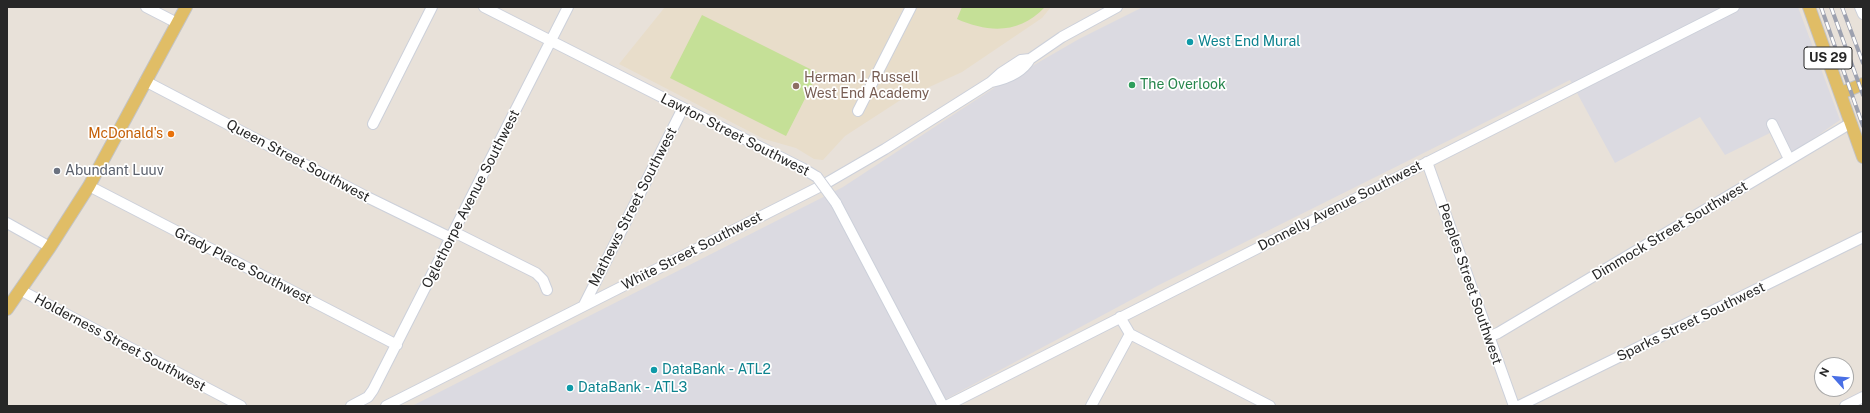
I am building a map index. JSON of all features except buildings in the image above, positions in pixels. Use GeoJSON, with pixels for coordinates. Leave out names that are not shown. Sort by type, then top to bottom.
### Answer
{"type":"FeatureCollection","features":[{"type":"Feature","properties":{"kind":"main road"},"geometry":{"type":"LineString","coordinates":[[7,309],[50,247],[88,186],[186,7]]}},
{"type":"Feature","properties":{"kind":"main road","name":"US 29"},"geometry":{"type":"LineString","coordinates":[[1809,7],[1863,156]]}},
{"type":"Feature","properties":{"kind":"main road"},"geometry":{"type":"LineString","coordinates":[[1841,93],[1863,84]]}},
{"type":"Feature","properties":{"kind":"street"},"geometry":{"type":"LineString","coordinates":[[146,7],[177,23]]}},
{"type":"Feature","properties":{"kind":"street"},"geometry":{"type":"LineString","coordinates":[[373,124],[432,7]]}},
{"type":"Feature","properties":{"kind":"street","name":"Lawton Street Southwest"},"geometry":{"type":"LineString","coordinates":[[484,7],[817,177],[836,203],[945,406]]}},
{"type":"Feature","properties":{"kind":"street","name":"Oglethorpe Avenue Southwest"},"geometry":{"type":"LineString","coordinates":[[351,406],[368,398],[374,390],[568,7]]}},
{"type":"Feature","properties":{"kind":"street"},"geometry":{"type":"LineString","coordinates":[[858,111],[911,7]]}},
{"type":"Feature","properties":{"kind":"street","name":"White Street Southwest"},"geometry":{"type":"LineString","coordinates":[[386,406],[823,185],[885,149],[990,82],[1004,80],[1025,67],[1030,59],[1074,31],[1117,7]]}},
{"type":"Feature","properties":{"kind":"street","name":"Donnelly Avenue Southwest"},"geometry":{"type":"LineString","coordinates":[[945,406],[1734,7]]}},
{"type":"Feature","properties":{"kind":"street"},"geometry":{"type":"LineString","coordinates":[[1860,7],[1863,14]]}},
{"type":"Feature","properties":{"kind":"street","name":"Queen Street Southwest"},"geometry":{"type":"LineString","coordinates":[[145,81],[365,196],[536,273],[543,280],[547,290]]}},
{"type":"Feature","properties":{"kind":"street","name":"Mathews Street Southwest"},"geometry":{"type":"LineString","coordinates":[[584,305],[683,108]]}},
{"type":"Feature","properties":{"kind":"street","name":"Dimmock Street Southwest"},"geometry":{"type":"LineString","coordinates":[[1488,337],[1498,333],[1851,123]]}},
{"type":"Feature","properties":{"kind":"street"},"geometry":{"type":"LineString","coordinates":[[1772,124],[1789,159]]}},
{"type":"Feature","properties":{"kind":"street","name":"Peeples Street Southwest"},"geometry":{"type":"LineString","coordinates":[[1427,162],[1488,337],[1514,406]]}},
{"type":"Feature","properties":{"kind":"street","name":"Grady Place Southwest"},"geometry":{"type":"LineString","coordinates":[[88,186],[397,345]]}},
{"type":"Feature","properties":{"kind":"street"},"geometry":{"type":"LineString","coordinates":[[7,223],[50,247]]}},
{"type":"Feature","properties":{"kind":"street","name":"Sparks Street Southwest"},"geometry":{"type":"LineString","coordinates":[[1519,406],[1863,237]]}},
{"type":"Feature","properties":{"kind":"street","name":"Holderness Street Southwest"},"geometry":{"type":"LineString","coordinates":[[20,290],[241,406]]}},
{"type":"Feature","properties":{"kind":"street"},"geometry":{"type":"LineString","coordinates":[[1120,317],[1130,334],[1251,402],[1270,406]]}},
{"type":"Feature","properties":{"kind":"street"},"geometry":{"type":"LineString","coordinates":[[1091,406],[1130,334]]}},
{"type":"Feature","properties":{"kind":"street"},"geometry":{"type":"LineString","coordinates":[[1845,406],[1863,397]]}},
{"type":"Feature","properties":{"kind":"shaded area","name":"Herman J. Russell West End Academy"},"geometry":{"type":"Polygon","coordinates":[[[665,7],[1051,7],[1042,18],[962,72],[899,101],[845,136],[823,160],[814,159],[796,148],[764,139],[619,64],[665,7]]]}},
{"type":"Feature","properties":{"kind":"shaded area"},"geometry":{"type":"Polygon","coordinates":[[[1143,7],[1798,7],[1840,120],[1785,158],[1772,132],[1725,155],[1700,117],[1615,163],[1570,80],[1157,286],[933,406],[412,406],[843,187],[994,88],[1079,39],[1143,7]]]}},
{"type":"Feature","properties":{"kind":"green space"},"geometry":{"type":"Polygon","coordinates":[[[962,7],[1045,7],[1035,16],[1015,26],[992,28],[969,24],[957,19],[962,7]]]}},
{"type":"Feature","properties":{"kind":"green space"},"geometry":{"type":"Polygon","coordinates":[[[702,15],[818,73],[786,136],[670,78],[702,15]]]}},
{"type":"Feature","properties":{"kind":"railway"},"geometry":{"type":"LineString","coordinates":[[1821,7],[1863,126]]}},
{"type":"Feature","properties":{"kind":"railway"},"geometry":{"type":"LineString","coordinates":[[1831,7],[1863,95]]}},
{"type":"Feature","properties":{"kind":"railway"},"geometry":{"type":"LineString","coordinates":[[1842,7],[1863,63]]}},
{"type":"Feature","properties":{"kind":"place","name":"West End Mural"},"geometry":{"type":"Point","coordinates":[1190,42]}},
{"type":"Feature","properties":{"kind":"place","name":"The Overlook"},"geometry":{"type":"Point","coordinates":[1132,85]}},
{"type":"Feature","properties":{"kind":"place","name":"Herman J. Russell West End Academy"},"geometry":{"type":"Point","coordinates":[796,86]}},
{"type":"Feature","properties":{"kind":"place","name":"McDonald's"},"geometry":{"type":"Point","coordinates":[171,134]}},
{"type":"Feature","properties":{"kind":"place","name":"Abundant Luuv"},"geometry":{"type":"Point","coordinates":[57,171]}},
{"type":"Feature","properties":{"kind":"place","name":"DataBank - ATL2"},"geometry":{"type":"Point","coordinates":[654,370]}},
{"type":"Feature","properties":{"kind":"place","name":"DataBank - ATL3"},"geometry":{"type":"Point","coordinates":[570,388]}}]}
